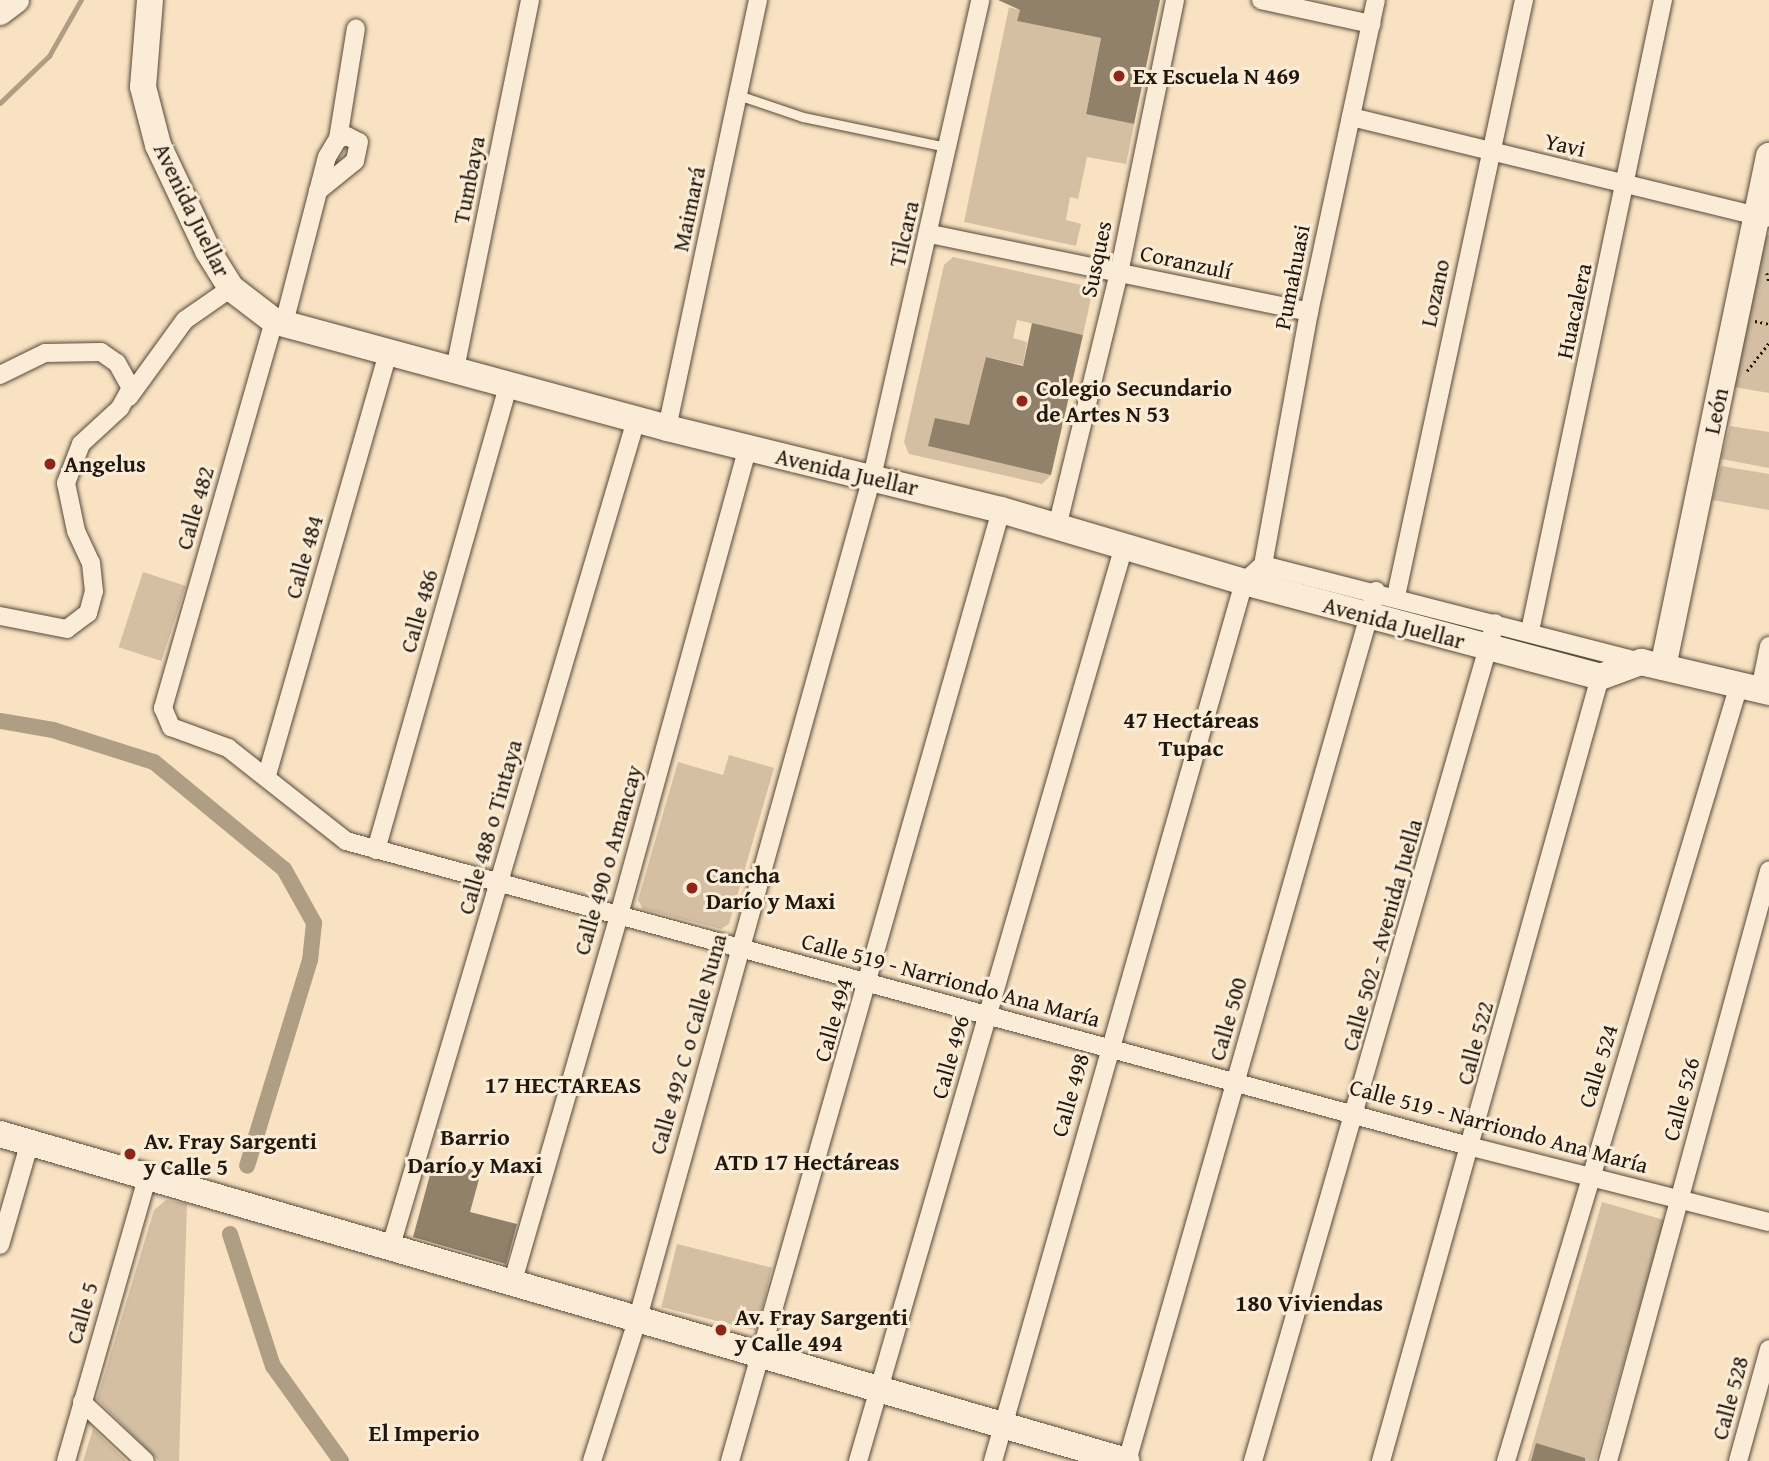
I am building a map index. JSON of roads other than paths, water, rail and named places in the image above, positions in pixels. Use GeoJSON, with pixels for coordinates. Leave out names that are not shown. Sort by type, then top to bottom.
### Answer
{"type":"FeatureCollection","features":[{"type":"Feature","properties":{"kind":"street"},"geometry":{"type":"LineString","coordinates":[[0,12],[16,0]]}},
{"type":"Feature","properties":{"kind":"street","name":"Avenida Juellar"},"geometry":{"type":"LineString","coordinates":[[150,0],[143,87],[158,145],[208,251],[231,288],[279,322],[747,449],[1001,510],[1124,546],[1373,604],[1489,649],[1600,677]]}},
{"type":"Feature","properties":{"kind":"street","name":"Tumbaya"},"geometry":{"type":"LineString","coordinates":[[455,369],[530,0]]}},
{"type":"Feature","properties":{"kind":"street","name":"Maimará"},"geometry":{"type":"LineString","coordinates":[[667,428],[758,0]]}},
{"type":"Feature","properties":{"kind":"street","name":"Tilcara"},"geometry":{"type":"LineString","coordinates":[[872,477],[930,234],[980,0]]}},
{"type":"Feature","properties":{"kind":"street","name":"Susques"},"geometry":{"type":"LineString","coordinates":[[1057,527],[1119,273],[1175,0]]}},
{"type":"Feature","properties":{"kind":"street"},"geometry":{"type":"LineString","coordinates":[[1261,0],[1371,24]]}},
{"type":"Feature","properties":{"kind":"street","name":"Pumahuasi"},"geometry":{"type":"LineString","coordinates":[[1253,574],[1376,0]]}},
{"type":"Feature","properties":{"kind":"street","name":"Lozano"},"geometry":{"type":"LineString","coordinates":[[1396,596],[1524,0]]}},
{"type":"Feature","properties":{"kind":"street","name":"Huacalera"},"geometry":{"type":"LineString","coordinates":[[1530,631],[1663,0]]}},
{"type":"Feature","properties":{"kind":"street","name":"Calle 482"},"geometry":{"type":"LineString","coordinates":[[163,708],[327,157],[338,139],[356,29]]}},
{"type":"Feature","properties":{"kind":"street","name":"Yavi"},"geometry":{"type":"LineString","coordinates":[[1351,117],[1763,218]]}},
{"type":"Feature","properties":{"kind":"street"},"geometry":{"type":"LineString","coordinates":[[318,191],[359,155],[359,142],[347,136],[338,139]]}},
{"type":"Feature","properties":{"kind":"street","name":"León"},"geometry":{"type":"LineString","coordinates":[[1652,664],[1763,218],[1769,156]]}},
{"type":"Feature","properties":{"kind":"street","name":"Coranzulí"},"geometry":{"type":"LineString","coordinates":[[930,234],[1309,312]]}},
{"type":"Feature","properties":{"kind":"street"},"geometry":{"type":"LineString","coordinates":[[0,616],[67,629],[88,613],[94,591],[91,563],[75,531],[66,483],[75,453],[87,435],[129,397],[185,320],[231,288]]}},
{"type":"Feature","properties":{"kind":"street"},"geometry":{"type":"LineString","coordinates":[[0,375],[45,353],[101,352],[117,363],[131,388],[129,397]]}},
{"type":"Feature","properties":{"kind":"street","name":"Calle 484"},"geometry":{"type":"LineString","coordinates":[[267,775],[388,352]]}},
{"type":"Feature","properties":{"kind":"street","name":"Calle 486"},"geometry":{"type":"LineString","coordinates":[[376,850],[509,384]]}},
{"type":"Feature","properties":{"kind":"street","name":"Calle 488 o Tintaya"},"geometry":{"type":"LineString","coordinates":[[390,1249],[636,420]]}},
{"type":"Feature","properties":{"kind":"street","name":"Calle 490 o Amancay"},"geometry":{"type":"LineString","coordinates":[[512,1284],[619,915],[747,449]]}},
{"type":"Feature","properties":{"kind":"street","name":"Calle 492 C o Calle Nuna"},"geometry":{"type":"LineString","coordinates":[[592,1461],[637,1321],[872,477]]}},
{"type":"Feature","properties":{"kind":"street","name":"Calle 494"},"geometry":{"type":"LineString","coordinates":[[730,1461],[869,984],[1001,510]]}},
{"type":"Feature","properties":{"kind":"street","name":"Calle 496"},"geometry":{"type":"LineString","coordinates":[[858,1461],[1124,546]]}},
{"type":"Feature","properties":{"kind":"street","name":"Calle 498"},"geometry":{"type":"LineString","coordinates":[[993,1461],[1109,1048],[1253,574]]}},
{"type":"Feature","properties":{"kind":"street"},"geometry":{"type":"LineString","coordinates":[[1373,604],[1396,596],[1756,689]]}},
{"type":"Feature","properties":{"kind":"street","name":"Calle 500"},"geometry":{"type":"LineString","coordinates":[[1126,1461],[1373,604]]}},
{"type":"Feature","properties":{"kind":"street","name":"Calle 502 - Avenida Juella"},"geometry":{"type":"LineString","coordinates":[[1253,1461],[1356,1114],[1495,623]]}},
{"type":"Feature","properties":{"kind":"street","name":"Calle 524"},"geometry":{"type":"LineString","coordinates":[[1506,1461],[1590,1175],[1769,646]]}},
{"type":"Feature","properties":{"kind":"street"},"geometry":{"type":"LineString","coordinates":[[1600,677],[1652,664]]}},
{"type":"Feature","properties":{"kind":"street","name":"Calle 522"},"geometry":{"type":"LineString","coordinates":[[1381,1461],[1472,1147],[1600,677]]}},
{"type":"Feature","properties":{"kind":"street","name":"Calle 519 - Narriondo Ana María"},"geometry":{"type":"LineString","coordinates":[[163,708],[171,727],[228,748],[267,775],[346,841],[498,885],[741,947],[988,1017],[1472,1147],[1769,1222]]}},
{"type":"Feature","properties":{"kind":"street","name":"Calle 526"},"geometry":{"type":"LineString","coordinates":[[1608,1461],[1769,871]]}},
{"type":"Feature","properties":{"kind":"street"},"geometry":{"type":"LineString","coordinates":[[0,1134],[880,1390],[1002,1428],[1126,1461]]}},
{"type":"Feature","properties":{"kind":"street"},"geometry":{"type":"LineString","coordinates":[[0,1245],[30,1142]]}},
{"type":"Feature","properties":{"kind":"street","name":"Calle 5"},"geometry":{"type":"LineString","coordinates":[[66,1461],[147,1178]]}},
{"type":"Feature","properties":{"kind":"street","name":"Calle 528"},"geometry":{"type":"LineString","coordinates":[[1738,1461],[1769,1349]]}},
{"type":"Feature","properties":{"kind":"street"},"geometry":{"type":"LineString","coordinates":[[82,1402],[145,1461]]}},
{"type":"Feature","properties":{"kind":"lane"},"geometry":{"type":"LineString","coordinates":[[738,95],[803,117],[949,147]]}},
{"type":"Feature","properties":{"kind":"waterway"},"geometry":{"type":"LineString","coordinates":[[0,103],[49,56],[81,0]]}},
{"type":"Feature","properties":{"kind":"waterway"},"geometry":{"type":"LineString","coordinates":[[0,721],[53,730],[154,762],[284,869],[314,923],[310,960],[247,1166]]}},
{"type":"Feature","properties":{"kind":"waterway"},"geometry":{"type":"LineString","coordinates":[[230,1234],[273,1366],[341,1461]]}},
{"type":"Feature","properties":{"kind":"place","name":"Ex Escuela N 469"},"geometry":{"type":"Point","coordinates":[1119,76]}},
{"type":"Feature","properties":{"kind":"place","name":"Colegio Secundario de Artes N 53"},"geometry":{"type":"Point","coordinates":[1022,401]}},
{"type":"Feature","properties":{"kind":"place","name":"Angelus"},"geometry":{"type":"Point","coordinates":[50,464]}},
{"type":"Feature","properties":{"kind":"place","name":"Cancha Darío y Maxi"},"geometry":{"type":"Point","coordinates":[692,888]}},
{"type":"Feature","properties":{"kind":"place","name":"Av. Fray Sargenti y Calle 5"},"geometry":{"type":"Point","coordinates":[130,1154]}},
{"type":"Feature","properties":{"kind":"place","name":"Av. Fray Sargenti y Calle 494"},"geometry":{"type":"Point","coordinates":[721,1330]}},
{"type":"Feature","properties":{"kind":"district","name":"47 Hectáreas Tupac"},"geometry":{"type":"Point","coordinates":[1191,734]}},
{"type":"Feature","properties":{"kind":"district","name":"17 HECTAREAS"},"geometry":{"type":"Point","coordinates":[563,1085]}},
{"type":"Feature","properties":{"kind":"district","name":"Barrio Darío y Maxi"},"geometry":{"type":"Point","coordinates":[475,1151]}},
{"type":"Feature","properties":{"kind":"district","name":"ATD 17 Hectáreas"},"geometry":{"type":"Point","coordinates":[807,1162]}},
{"type":"Feature","properties":{"kind":"district","name":"180 Viviendas"},"geometry":{"type":"Point","coordinates":[1309,1303]}},
{"type":"Feature","properties":{"kind":"district","name":"El Imperio"},"geometry":{"type":"Point","coordinates":[424,1433]}}]}
